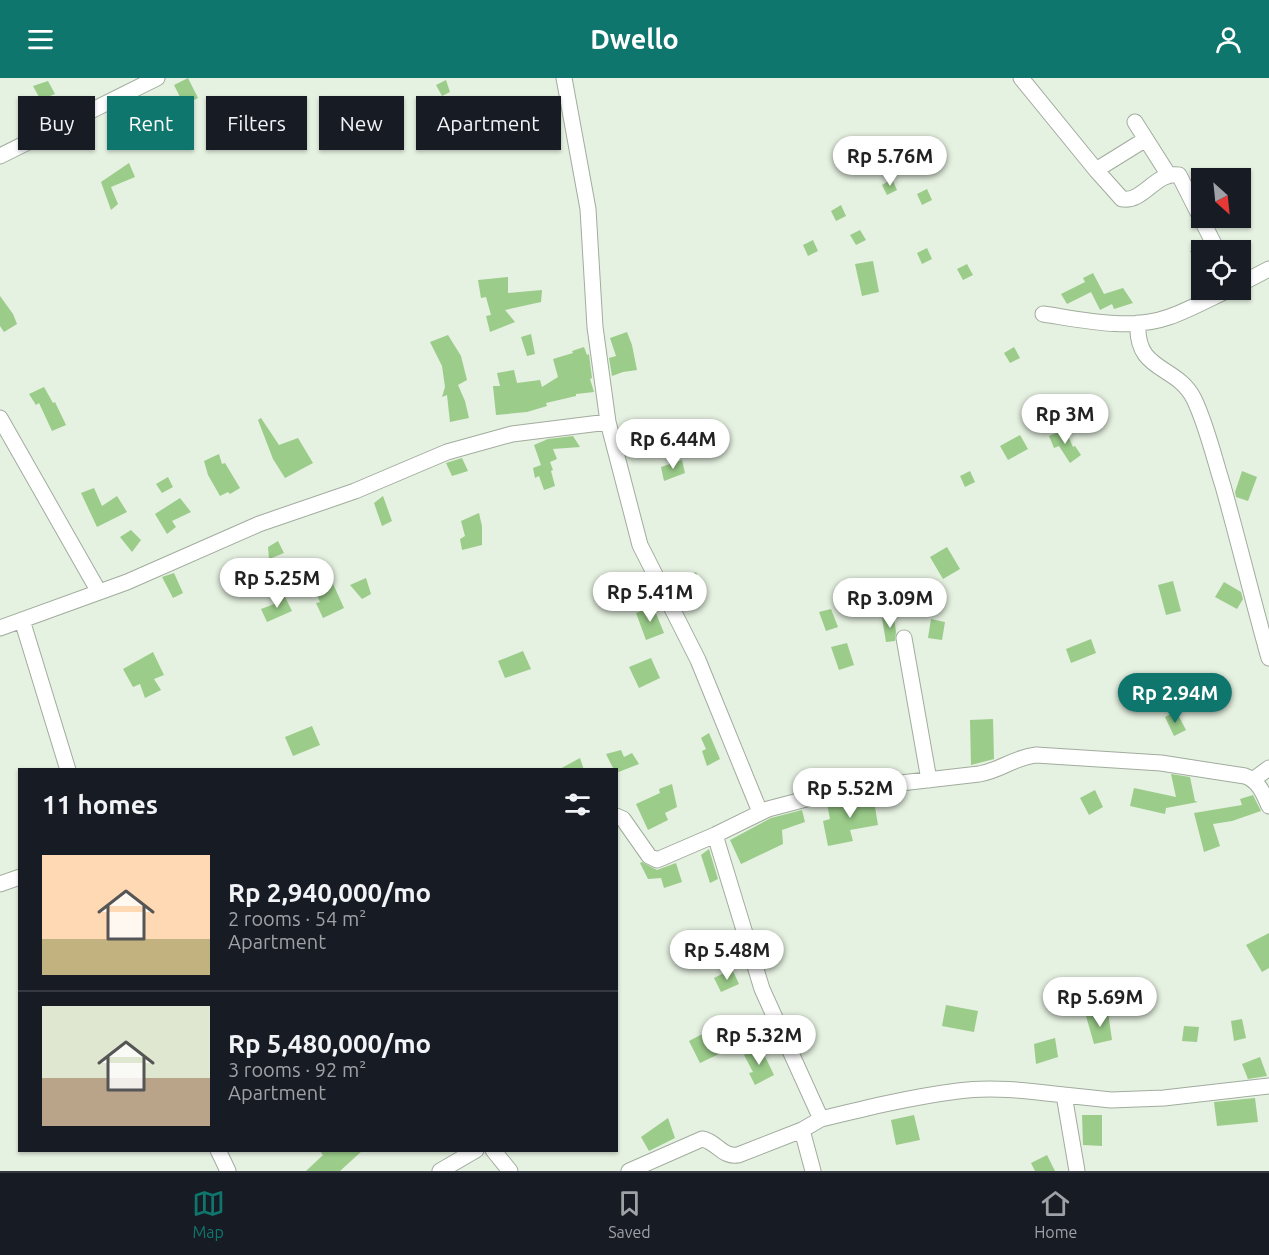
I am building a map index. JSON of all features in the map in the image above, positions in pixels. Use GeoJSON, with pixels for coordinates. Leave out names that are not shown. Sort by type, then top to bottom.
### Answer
{"type":"FeatureCollection","features":[{"type":"Feature","properties":{"kind":"street"},"geometry":{"type":"LineString","coordinates":[[0,156],[157,78]]}},
{"type":"Feature","properties":{"kind":"street"},"geometry":{"type":"LineString","coordinates":[[564,78],[588,209],[595,327],[608,422],[640,545],[698,660],[760,812]]}},
{"type":"Feature","properties":{"kind":"street"},"geometry":{"type":"LineString","coordinates":[[1021,78],[1096,170],[1125,200],[1133,198],[1168,174],[1179,175],[1212,240]]}},
{"type":"Feature","properties":{"kind":"street"},"geometry":{"type":"LineString","coordinates":[[1135,122],[1168,174]]}},
{"type":"Feature","properties":{"kind":"street"},"geometry":{"type":"LineString","coordinates":[[1096,170],[1146,139]]}},
{"type":"Feature","properties":{"kind":"street"},"geometry":{"type":"LineString","coordinates":[[1251,278],[1269,269]]}},
{"type":"Feature","properties":{"kind":"street"},"geometry":{"type":"LineString","coordinates":[[1043,314],[1094,322],[1138,323],[1162,319],[1205,300]]}},
{"type":"Feature","properties":{"kind":"street"},"geometry":{"type":"LineString","coordinates":[[1138,323],[1137,336],[1143,353],[1184,386],[1195,402],[1235,528],[1269,658]]}},
{"type":"Feature","properties":{"kind":"street"},"geometry":{"type":"LineString","coordinates":[[0,418],[99,592]]}},
{"type":"Feature","properties":{"kind":"street"},"geometry":{"type":"LineString","coordinates":[[0,628],[127,582],[259,524],[355,491],[447,452],[512,434],[608,422]]}},
{"type":"Feature","properties":{"kind":"street"},"geometry":{"type":"LineString","coordinates":[[22,620],[67,768]]}},
{"type":"Feature","properties":{"kind":"street"},"geometry":{"type":"LineString","coordinates":[[903,638],[929,780]]}},
{"type":"Feature","properties":{"kind":"street"},"geometry":{"type":"LineString","coordinates":[[618,817],[623,819],[652,859],[657,860],[715,835],[760,812],[829,793],[990,772],[1018,758],[1053,755],[1161,763],[1232,773],[1254,779],[1269,806]]}},
{"type":"Feature","properties":{"kind":"street"},"geometry":{"type":"LineString","coordinates":[[1254,779],[1269,768]]}},
{"type":"Feature","properties":{"kind":"street"},"geometry":{"type":"LineString","coordinates":[[715,835],[762,989],[821,1119]]}},
{"type":"Feature","properties":{"kind":"street"},"geometry":{"type":"LineString","coordinates":[[0,884],[18,878]]}},
{"type":"Feature","properties":{"kind":"street"},"geometry":{"type":"LineString","coordinates":[[629,1171],[702,1139],[729,1156],[733,1156],[802,1130],[821,1119],[959,1090],[1010,1090],[1111,1100],[1164,1098],[1269,1086]]}},
{"type":"Feature","properties":{"kind":"street"},"geometry":{"type":"LineString","coordinates":[[1064,1095],[1077,1171]]}},
{"type":"Feature","properties":{"kind":"street"},"geometry":{"type":"LineString","coordinates":[[802,1130],[813,1171]]}},
{"type":"Feature","properties":{"kind":"street"},"geometry":{"type":"LineString","coordinates":[[219,1152],[228,1171]]}},
{"type":"Feature","properties":{"kind":"street"},"geometry":{"type":"LineString","coordinates":[[440,1171],[473,1152]]}},
{"type":"Feature","properties":{"kind":"street"},"geometry":{"type":"LineString","coordinates":[[495,1152],[510,1171]]}},
{"type":"Feature","properties":{"kind":"building"},"geometry":{"type":"Polygon","coordinates":[[[188,78],[198,98],[194,100],[194,96],[180,96],[174,85],[188,78]]]}},
{"type":"Feature","properties":{"kind":"building"},"geometry":{"type":"Polygon","coordinates":[[[446,80],[450,92],[442,96],[436,85],[446,80]]]}},
{"type":"Feature","properties":{"kind":"building"},"geometry":{"type":"Polygon","coordinates":[[[48,81],[55,94],[38,96],[33,86],[48,81]]]}},
{"type":"Feature","properties":{"kind":"building"},"geometry":{"type":"Polygon","coordinates":[[[129,163],[135,177],[111,187],[118,204],[111,210],[101,182],[129,163]]]}},
{"type":"Feature","properties":{"kind":"building"},"geometry":{"type":"Polygon","coordinates":[[[892,179],[897,190],[887,195],[882,185],[892,179]]]}},
{"type":"Feature","properties":{"kind":"building"},"geometry":{"type":"Polygon","coordinates":[[[927,189],[932,200],[922,205],[917,194],[927,189]]]}},
{"type":"Feature","properties":{"kind":"building"},"geometry":{"type":"Polygon","coordinates":[[[841,205],[846,216],[836,221],[831,211],[841,205]]]}},
{"type":"Feature","properties":{"kind":"building"},"geometry":{"type":"Polygon","coordinates":[[[860,230],[866,240],[856,245],[850,235],[860,230]]]}},
{"type":"Feature","properties":{"kind":"building"},"geometry":{"type":"Polygon","coordinates":[[[813,240],[818,251],[808,256],[803,245],[813,240]]]}},
{"type":"Feature","properties":{"kind":"building"},"geometry":{"type":"Polygon","coordinates":[[[927,248],[932,259],[922,264],[917,253],[927,248]]]}},
{"type":"Feature","properties":{"kind":"building"},"geometry":{"type":"Polygon","coordinates":[[[873,261],[879,292],[862,296],[855,264],[873,261]]]}},
{"type":"Feature","properties":{"kind":"building"},"geometry":{"type":"Polygon","coordinates":[[[967,264],[973,275],[963,280],[957,269],[967,264]]]}},
{"type":"Feature","properties":{"kind":"building"},"geometry":{"type":"Polygon","coordinates":[[[1093,273],[1104,294],[1123,288],[1133,303],[1114,309],[1112,304],[1100,310],[1091,292],[1067,304],[1061,294],[1085,282],[1083,278],[1093,273]]]}},
{"type":"Feature","properties":{"kind":"building"},"geometry":{"type":"Polygon","coordinates":[[[508,277],[508,293],[542,290],[541,302],[505,310],[515,322],[490,332],[486,316],[491,315],[486,297],[481,298],[478,280],[508,277]]]}},
{"type":"Feature","properties":{"kind":"building"},"geometry":{"type":"Polygon","coordinates":[[[0,296],[17,324],[4,332],[0,326],[0,296]]]}},
{"type":"Feature","properties":{"kind":"building"},"geometry":{"type":"Polygon","coordinates":[[[627,332],[637,370],[612,376],[609,358],[616,356],[610,338],[627,332]]]}},
{"type":"Feature","properties":{"kind":"building"},"geometry":{"type":"Polygon","coordinates":[[[531,334],[535,354],[527,356],[521,337],[531,334]]]}},
{"type":"Feature","properties":{"kind":"building"},"geometry":{"type":"Polygon","coordinates":[[[448,335],[461,356],[467,380],[458,385],[469,418],[450,422],[447,395],[442,397],[445,387],[442,366],[430,342],[448,335]]]}},
{"type":"Feature","properties":{"kind":"building"},"geometry":{"type":"Polygon","coordinates":[[[584,347],[587,355],[589,354],[592,378],[590,379],[594,392],[576,394],[576,396],[546,403],[547,406],[527,412],[496,415],[493,386],[500,386],[497,373],[514,370],[517,383],[540,380],[542,387],[558,377],[553,359],[584,347]]]}},
{"type":"Feature","properties":{"kind":"building"},"geometry":{"type":"Polygon","coordinates":[[[1014,347],[1020,358],[1010,363],[1004,353],[1014,347]]]}},
{"type":"Feature","properties":{"kind":"building"},"geometry":{"type":"Polygon","coordinates":[[[44,387],[53,403],[55,402],[66,425],[52,431],[39,403],[36,405],[29,394],[44,387]]]}},
{"type":"Feature","properties":{"kind":"building"},"geometry":{"type":"Polygon","coordinates":[[[261,418],[279,445],[298,438],[313,463],[285,478],[273,459],[258,420],[261,418]]]}},
{"type":"Feature","properties":{"kind":"building"},"geometry":{"type":"Polygon","coordinates":[[[1065,429],[1073,447],[1075,446],[1081,455],[1070,463],[1059,446],[1054,448],[1049,436],[1065,429]]]}},
{"type":"Feature","properties":{"kind":"building"},"geometry":{"type":"Polygon","coordinates":[[[1020,435],[1028,449],[1008,460],[1000,446],[1020,435]]]}},
{"type":"Feature","properties":{"kind":"building"},"geometry":{"type":"Polygon","coordinates":[[[573,436],[580,447],[553,449],[557,459],[550,462],[555,486],[544,490],[539,476],[535,478],[533,468],[541,465],[534,445],[548,439],[573,436]]]}},
{"type":"Feature","properties":{"kind":"building"},"geometry":{"type":"Polygon","coordinates":[[[219,454],[222,464],[225,463],[240,488],[230,494],[228,492],[220,496],[208,475],[204,461],[219,454]]]}},
{"type":"Feature","properties":{"kind":"building"},"geometry":{"type":"Polygon","coordinates":[[[462,458],[468,471],[452,476],[446,463],[462,458]]]}},
{"type":"Feature","properties":{"kind":"building"},"geometry":{"type":"Polygon","coordinates":[[[682,460],[685,473],[664,481],[661,467],[682,460]]]}},
{"type":"Feature","properties":{"kind":"building"},"geometry":{"type":"Polygon","coordinates":[[[970,471],[975,482],[965,487],[960,476],[970,471]]]}},
{"type":"Feature","properties":{"kind":"building"},"geometry":{"type":"Polygon","coordinates":[[[1242,471],[1257,477],[1248,501],[1236,497],[1235,492],[1242,471]]]}},
{"type":"Feature","properties":{"kind":"building"},"geometry":{"type":"Polygon","coordinates":[[[168,477],[173,487],[162,493],[156,484],[168,477]]]}},
{"type":"Feature","properties":{"kind":"building"},"geometry":{"type":"Polygon","coordinates":[[[94,488],[102,506],[117,496],[127,512],[97,527],[81,493],[94,488]]]}},
{"type":"Feature","properties":{"kind":"building"},"geometry":{"type":"Polygon","coordinates":[[[383,496],[392,521],[382,526],[374,503],[383,496]]]}},
{"type":"Feature","properties":{"kind":"building"},"geometry":{"type":"Polygon","coordinates":[[[180,498],[191,512],[172,521],[176,527],[167,534],[155,514],[180,498]]]}},
{"type":"Feature","properties":{"kind":"building"},"geometry":{"type":"Polygon","coordinates":[[[479,513],[482,545],[462,550],[460,539],[465,536],[461,521],[479,513]]]}},
{"type":"Feature","properties":{"kind":"building"},"geometry":{"type":"Polygon","coordinates":[[[131,530],[141,540],[132,552],[120,537],[131,530]]]}},
{"type":"Feature","properties":{"kind":"building"},"geometry":{"type":"Polygon","coordinates":[[[278,541],[284,553],[269,559],[268,547],[278,541]]]}},
{"type":"Feature","properties":{"kind":"building"},"geometry":{"type":"Polygon","coordinates":[[[947,547],[960,569],[943,579],[930,557],[947,547]]]}},
{"type":"Feature","properties":{"kind":"building"},"geometry":{"type":"Polygon","coordinates":[[[696,572],[705,591],[692,598],[682,579],[696,572]]]}},
{"type":"Feature","properties":{"kind":"building"},"geometry":{"type":"Polygon","coordinates":[[[174,573],[183,593],[173,598],[162,577],[174,573]]]}},
{"type":"Feature","properties":{"kind":"building"},"geometry":{"type":"Polygon","coordinates":[[[329,575],[344,608],[323,618],[316,603],[320,602],[312,585],[329,575]]]}},
{"type":"Feature","properties":{"kind":"building"},"geometry":{"type":"Polygon","coordinates":[[[366,578],[371,594],[362,599],[350,585],[366,578]]]}},
{"type":"Feature","properties":{"kind":"building"},"geometry":{"type":"Polygon","coordinates":[[[1173,581],[1181,611],[1166,615],[1158,585],[1173,581]]]}},
{"type":"Feature","properties":{"kind":"building"},"geometry":{"type":"Polygon","coordinates":[[[1224,582],[1241,592],[1243,599],[1237,609],[1215,597],[1224,582]]]}},
{"type":"Feature","properties":{"kind":"building"},"geometry":{"type":"Polygon","coordinates":[[[283,593],[292,611],[267,622],[261,609],[277,603],[274,598],[283,593]]]}},
{"type":"Feature","properties":{"kind":"building"},"geometry":{"type":"Polygon","coordinates":[[[653,606],[664,633],[646,640],[636,613],[653,606]]]}},
{"type":"Feature","properties":{"kind":"building"},"geometry":{"type":"Polygon","coordinates":[[[831,609],[838,627],[826,631],[819,612],[831,609]]]}},
{"type":"Feature","properties":{"kind":"building"},"geometry":{"type":"Polygon","coordinates":[[[894,617],[895,641],[886,642],[882,618],[894,617]]]}},
{"type":"Feature","properties":{"kind":"building"},"geometry":{"type":"Polygon","coordinates":[[[931,619],[945,622],[942,640],[928,638],[931,619]]]}},
{"type":"Feature","properties":{"kind":"building"},"geometry":{"type":"Polygon","coordinates":[[[1091,639],[1096,653],[1071,663],[1066,649],[1091,639]]]}},
{"type":"Feature","properties":{"kind":"building"},"geometry":{"type":"Polygon","coordinates":[[[847,643],[854,665],[839,670],[831,647],[847,643]]]}},
{"type":"Feature","properties":{"kind":"building"},"geometry":{"type":"Polygon","coordinates":[[[523,651],[531,669],[505,678],[498,661],[523,651]]]}},
{"type":"Feature","properties":{"kind":"building"},"geometry":{"type":"Polygon","coordinates":[[[153,652],[164,675],[154,679],[161,690],[145,698],[140,684],[133,687],[123,669],[153,652]]]}},
{"type":"Feature","properties":{"kind":"building"},"geometry":{"type":"Polygon","coordinates":[[[651,658],[660,678],[639,688],[629,667],[651,658]]]}},
{"type":"Feature","properties":{"kind":"building"},"geometry":{"type":"Polygon","coordinates":[[[1176,711],[1186,730],[1174,736],[1165,717],[1176,711]]]}},
{"type":"Feature","properties":{"kind":"building"},"geometry":{"type":"Polygon","coordinates":[[[993,719],[994,759],[971,765],[970,720],[993,719]]]}},
{"type":"Feature","properties":{"kind":"building"},"geometry":{"type":"Polygon","coordinates":[[[312,726],[320,745],[293,756],[285,737],[312,726]]]}},
{"type":"Feature","properties":{"kind":"building"},"geometry":{"type":"Polygon","coordinates":[[[709,733],[720,759],[707,766],[702,751],[706,749],[701,738],[709,733]]]}},
{"type":"Feature","properties":{"kind":"building"},"geometry":{"type":"Polygon","coordinates":[[[621,750],[624,757],[632,753],[639,764],[618,772],[618,768],[613,768],[606,754],[621,750]]]}},
{"type":"Feature","properties":{"kind":"building"},"geometry":{"type":"Polygon","coordinates":[[[580,758],[583,768],[562,768],[580,758]]]}},
{"type":"Feature","properties":{"kind":"building"},"geometry":{"type":"Polygon","coordinates":[[[1171,774],[1190,777],[1195,801],[1198,802],[1166,808],[1165,814],[1130,806],[1134,788],[1176,797],[1171,774]]]}},
{"type":"Feature","properties":{"kind":"building"},"geometry":{"type":"Polygon","coordinates":[[[672,784],[677,807],[665,813],[668,820],[648,830],[636,804],[660,793],[659,789],[672,784]]]}},
{"type":"Feature","properties":{"kind":"building"},"geometry":{"type":"Polygon","coordinates":[[[1095,790],[1103,807],[1089,815],[1080,798],[1095,790]]]}},
{"type":"Feature","properties":{"kind":"building"},"geometry":{"type":"Polygon","coordinates":[[[879,795],[882,805],[875,807],[878,825],[850,830],[853,841],[828,846],[823,821],[830,819],[827,804],[844,801],[844,803],[879,795]]]}},
{"type":"Feature","properties":{"kind":"building"},"geometry":{"type":"Polygon","coordinates":[[[1253,795],[1261,811],[1232,821],[1213,824],[1220,846],[1204,852],[1194,813],[1242,805],[1240,799],[1253,795]]]}},
{"type":"Feature","properties":{"kind":"building"},"geometry":{"type":"Polygon","coordinates":[[[802,810],[805,822],[782,830],[783,844],[741,864],[730,840],[771,818],[802,810]]]}},
{"type":"Feature","properties":{"kind":"building"},"geometry":{"type":"Polygon","coordinates":[[[709,849],[718,879],[710,883],[701,855],[709,849]]]}},
{"type":"Feature","properties":{"kind":"building"},"geometry":{"type":"Polygon","coordinates":[[[640,863],[657,870],[676,863],[682,882],[664,888],[661,878],[648,879],[640,863]]]}},
{"type":"Feature","properties":{"kind":"building"},"geometry":{"type":"Polygon","coordinates":[[[1269,933],[1269,968],[1262,972],[1246,945],[1269,933]]]}},
{"type":"Feature","properties":{"kind":"building"},"geometry":{"type":"Polygon","coordinates":[[[732,969],[739,984],[721,992],[714,978],[732,969]]]}},
{"type":"Feature","properties":{"kind":"building"},"geometry":{"type":"Polygon","coordinates":[[[946,1005],[978,1011],[974,1032],[942,1026],[946,1005]]]}},
{"type":"Feature","properties":{"kind":"building"},"geometry":{"type":"Polygon","coordinates":[[[1108,1012],[1112,1040],[1094,1044],[1086,1016],[1108,1012]]]}},
{"type":"Feature","properties":{"kind":"building"},"geometry":{"type":"Polygon","coordinates":[[[1242,1019],[1246,1038],[1234,1041],[1231,1021],[1242,1019]]]}},
{"type":"Feature","properties":{"kind":"building"},"geometry":{"type":"Polygon","coordinates":[[[1184,1026],[1199,1027],[1197,1042],[1182,1041],[1184,1026]]]}},
{"type":"Feature","properties":{"kind":"building"},"geometry":{"type":"Polygon","coordinates":[[[708,1031],[719,1054],[700,1063],[689,1041],[708,1031]]]}},
{"type":"Feature","properties":{"kind":"building"},"geometry":{"type":"Polygon","coordinates":[[[1055,1038],[1058,1057],[1036,1064],[1034,1044],[1055,1038]]]}},
{"type":"Feature","properties":{"kind":"building"},"geometry":{"type":"Polygon","coordinates":[[[760,1046],[774,1075],[755,1085],[749,1073],[753,1072],[744,1055],[760,1046]]]}},
{"type":"Feature","properties":{"kind":"building"},"geometry":{"type":"Polygon","coordinates":[[[1260,1057],[1267,1076],[1248,1079],[1242,1064],[1260,1057]]]}},
{"type":"Feature","properties":{"kind":"building"},"geometry":{"type":"Polygon","coordinates":[[[1255,1098],[1258,1122],[1217,1126],[1214,1102],[1255,1098]]]}},
{"type":"Feature","properties":{"kind":"building"},"geometry":{"type":"Polygon","coordinates":[[[914,1115],[920,1140],[896,1145],[891,1120],[914,1115]]]}},
{"type":"Feature","properties":{"kind":"building"},"geometry":{"type":"Polygon","coordinates":[[[1082,1115],[1102,1115],[1102,1146],[1083,1145],[1082,1115]]]}},
{"type":"Feature","properties":{"kind":"building"},"geometry":{"type":"Polygon","coordinates":[[[668,1118],[675,1138],[649,1151],[641,1137],[668,1118]]]}},
{"type":"Feature","properties":{"kind":"building"},"geometry":{"type":"Polygon","coordinates":[[[321,1152],[361,1152],[340,1171],[306,1171],[323,1155],[321,1152]]]}},
{"type":"Feature","properties":{"kind":"building"},"geometry":{"type":"Polygon","coordinates":[[[1047,1155],[1055,1171],[1035,1171],[1031,1163],[1047,1155]]]}}]}
